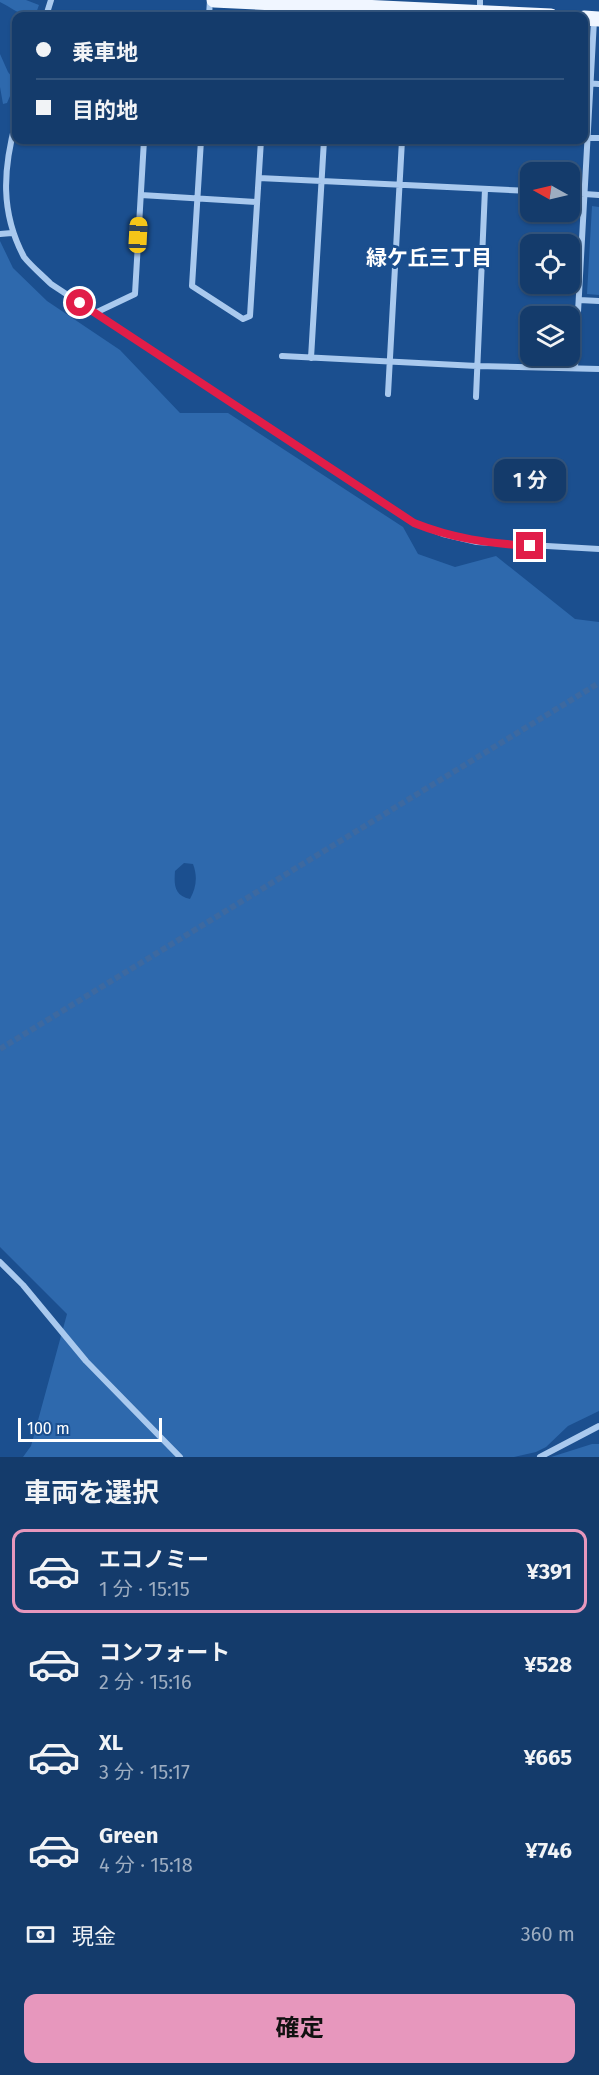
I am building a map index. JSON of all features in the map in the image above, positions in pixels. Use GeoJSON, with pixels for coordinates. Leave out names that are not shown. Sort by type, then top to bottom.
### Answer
{"type":"FeatureCollection","features":[{"type":"Feature","properties":{"kind":"main road"},"geometry":{"type":"LineString","coordinates":[[212,0],[268,10],[290,2],[332,11],[366,4],[405,12]]}},
{"type":"Feature","properties":{"kind":"main road"},"geometry":{"type":"LineString","coordinates":[[422,12],[480,7],[519,12]]}},
{"type":"Feature","properties":{"kind":"street"},"geometry":{"type":"LineString","coordinates":[[588,70],[592,19]]}},
{"type":"Feature","properties":{"kind":"street"},"geometry":{"type":"LineString","coordinates":[[12,135],[6,157],[2,192],[6,221],[24,257],[51,284],[414,523],[443,534],[477,542],[599,549]]}},
{"type":"Feature","properties":{"kind":"street"},"geometry":{"type":"LineString","coordinates":[[95,313],[135,294],[144,144]]}},
{"type":"Feature","properties":{"kind":"street"},"geometry":{"type":"LineString","coordinates":[[201,144],[192,286],[243,320],[250,316],[261,144]]}},
{"type":"Feature","properties":{"kind":"street"},"geometry":{"type":"LineString","coordinates":[[312,358],[324,144]]}},
{"type":"Feature","properties":{"kind":"street"},"geometry":{"type":"LineString","coordinates":[[388,394],[402,144]]}},
{"type":"Feature","properties":{"kind":"street"},"geometry":{"type":"LineString","coordinates":[[575,367],[585,194],[585,144]]}},
{"type":"Feature","properties":{"kind":"street"},"geometry":{"type":"LineString","coordinates":[[259,178],[520,191]]}},
{"type":"Feature","properties":{"kind":"street"},"geometry":{"type":"LineString","coordinates":[[476,397],[485,189]]}},
{"type":"Feature","properties":{"kind":"street"},"geometry":{"type":"LineString","coordinates":[[580,194],[599,195]]}},
{"type":"Feature","properties":{"kind":"street"},"geometry":{"type":"LineString","coordinates":[[141,195],[257,202]]}},
{"type":"Feature","properties":{"kind":"street"},"geometry":{"type":"LineString","coordinates":[[0,234],[12,233]]}},
{"type":"Feature","properties":{"kind":"street"},"geometry":{"type":"LineString","coordinates":[[579,300],[599,301]]}},
{"type":"Feature","properties":{"kind":"street"},"geometry":{"type":"LineString","coordinates":[[282,356],[477,366],[599,369]]}},
{"type":"Feature","properties":{"kind":"street"},"geometry":{"type":"LineString","coordinates":[[0,1262],[23,1285],[86,1361],[180,1457]]}},
{"type":"Feature","properties":{"kind":"street"},"geometry":{"type":"LineString","coordinates":[[540,1457],[599,1426]]}},
{"type":"Feature","properties":{"kind":"shaded area"},"geometry":{"type":"Polygon","coordinates":[[[0,0],[26,0],[39,5],[36,12],[17,12],[0,0]]]}},
{"type":"Feature","properties":{"kind":"shaded area"},"geometry":{"type":"Polygon","coordinates":[[[0,54],[12,77],[12,91],[7,103],[3,104],[0,87],[0,54]]]}},
{"type":"Feature","properties":{"kind":"shaded area"},"geometry":{"type":"Polygon","coordinates":[[[592,206],[599,207],[599,295],[587,294],[592,206]]]}},
{"type":"Feature","properties":{"kind":"shaded area"},"geometry":{"type":"Polygon","coordinates":[[[0,241],[13,268],[47,301],[120,350],[180,413],[228,413],[403,527],[418,554],[455,567],[496,556],[575,619],[599,622],[599,1411],[568,1426],[546,1447],[514,1457],[23,1457],[31,1446],[67,1314],[0,1247],[0,241]],[[184,863],[175,871],[176,889],[181,895],[190,899],[196,882],[193,864],[184,863]]]}},
{"type":"Feature","properties":{"kind":"shaded area"},"geometry":{"type":"Polygon","coordinates":[[[592,1444],[599,1444],[599,1457],[551,1457],[592,1444]]]}},
{"type":"Feature","properties":{"kind":"tunnel"},"geometry":{"type":"LineString","coordinates":[[0,1049],[599,683]]}},
{"type":"Feature","properties":{"kind":"district","name":"緑ケ丘三丁目"},"geometry":{"type":"Point","coordinates":[429,258]}},
{"type":"Feature","properties":{"kind":"route"},"geometry":{"type":"LineString","coordinates":[[80,303],[414,523],[443,534],[477,542],[530,546]]}}]}
